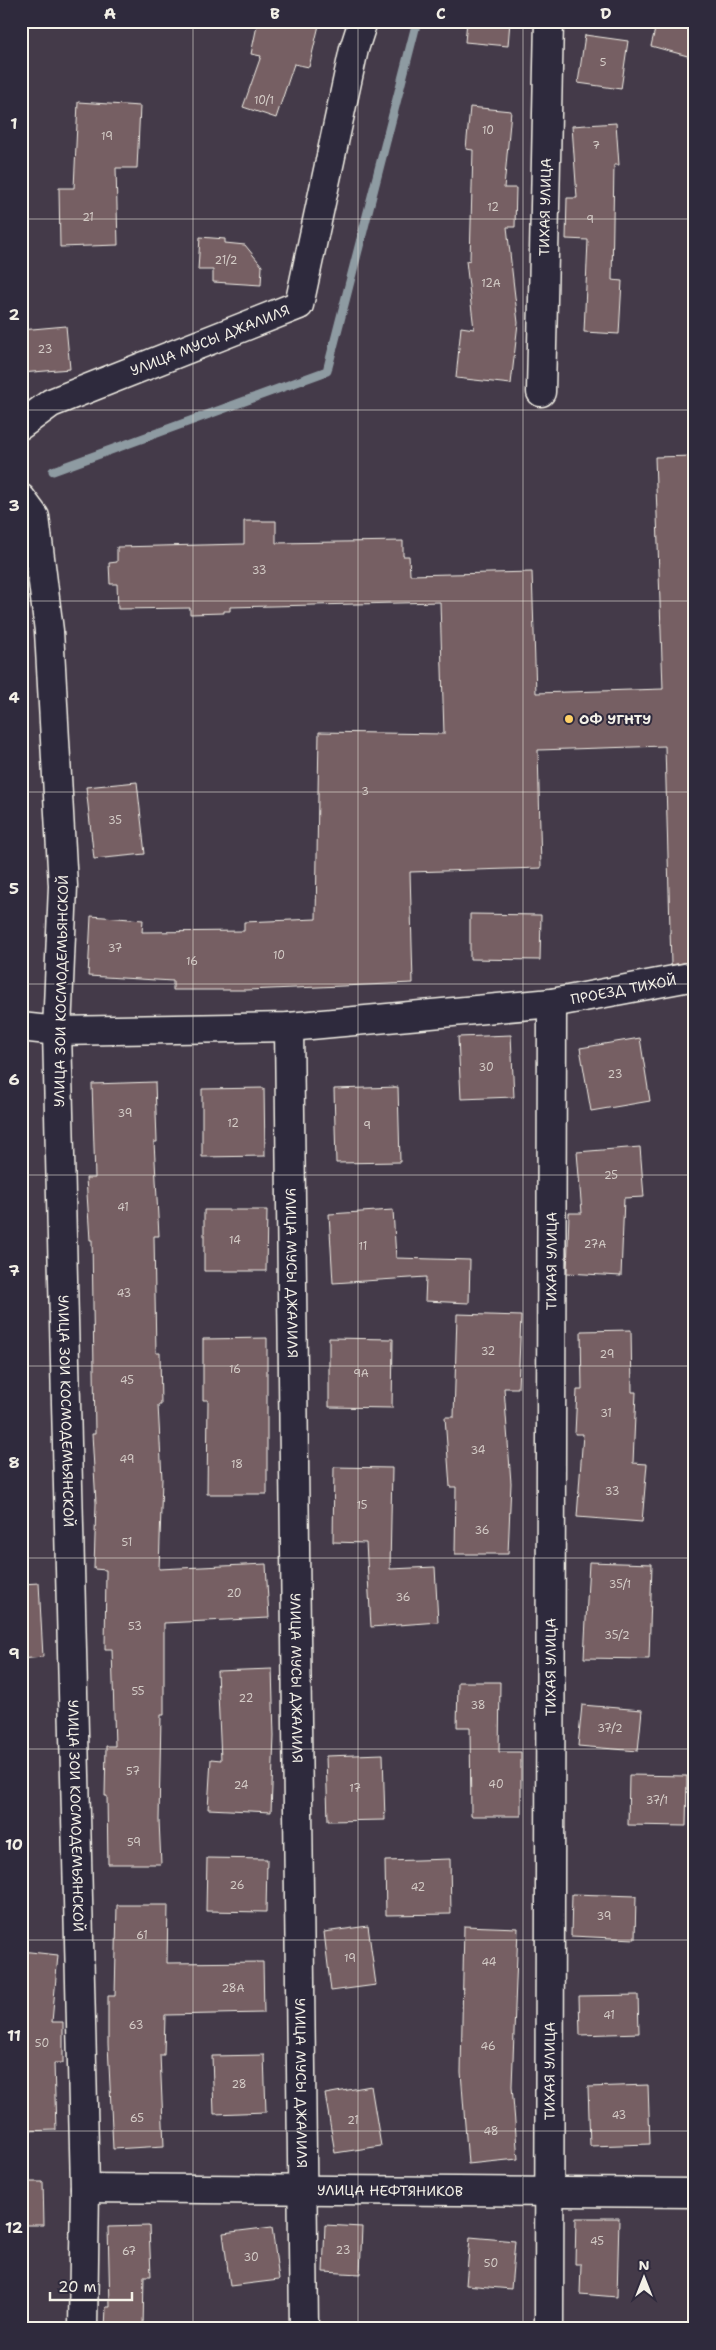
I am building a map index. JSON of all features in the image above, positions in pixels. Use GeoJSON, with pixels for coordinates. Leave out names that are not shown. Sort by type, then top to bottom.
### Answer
{"type":"FeatureCollection","features":[{"type":"Feature","properties":{"kind":"street","name":"УЛИЦА МУСЫ ДЖАЛИЛЯ"},"geometry":{"type":"LineString","coordinates":[[21,425],[51,402],[299,305],[354,49],[363,21]]}},
{"type":"Feature","properties":{"kind":"street","name":"ТИХАЯ УЛИЦА"},"geometry":{"type":"LineString","coordinates":[[542,392],[549,21]]}},
{"type":"Feature","properties":{"kind":"street","name":"УЛИЦА ЗОИ КОСМОДЕМЬЯНСКОЙ"},"geometry":{"type":"LineString","coordinates":[[21,498],[35,517],[49,631],[63,886],[57,1031],[85,2188],[83,2329]]}},
{"type":"Feature","properties":{"kind":"street","name":"ПРОЕЗД ТИХОЙ"},"geometry":{"type":"LineString","coordinates":[[21,1028],[57,1031],[289,1027],[552,1003],[695,976]]}},
{"type":"Feature","properties":{"kind":"street","name":"ТИХАЯ УЛИЦА"},"geometry":{"type":"LineString","coordinates":[[549,2329],[552,1003]]}},
{"type":"Feature","properties":{"kind":"street","name":"УЛИЦА МУСЫ ДЖАЛИЛЯ"},"geometry":{"type":"LineString","coordinates":[[289,1027],[304,2329]]}},
{"type":"Feature","properties":{"kind":"street","name":"УЛИЦА НЕФТЯНИКОВ"},"geometry":{"type":"LineString","coordinates":[[85,2188],[695,2193]]}},
{"type":"Feature","properties":{"kind":"building"},"geometry":{"type":"Polygon","coordinates":[[[258,21],[320,21],[309,67],[294,64],[276,118],[243,107],[261,56],[251,54],[258,21]]]}},
{"type":"Feature","properties":{"kind":"building"},"geometry":{"type":"Polygon","coordinates":[[[467,21],[510,21],[508,46],[465,42],[467,21]]]}},
{"type":"Feature","properties":{"kind":"building"},"geometry":{"type":"Polygon","coordinates":[[[657,21],[695,21],[695,58],[651,46],[657,21]]]}},
{"type":"Feature","properties":{"kind":"building"},"geometry":{"type":"Polygon","coordinates":[[[585,35],[628,41],[621,89],[578,83],[585,35]]]}},
{"type":"Feature","properties":{"kind":"building"},"geometry":{"type":"Polygon","coordinates":[[[78,102],[140,106],[137,168],[116,168],[118,245],[60,247],[59,188],[74,188],[78,102]]]}},
{"type":"Feature","properties":{"kind":"building"},"geometry":{"type":"Polygon","coordinates":[[[470,107],[511,111],[504,188],[516,188],[515,227],[507,227],[518,323],[511,384],[456,378],[461,327],[474,329],[466,261],[470,260],[473,150],[466,149],[470,107]]]}},
{"type":"Feature","properties":{"kind":"building"},"geometry":{"type":"Polygon","coordinates":[[[616,123],[619,165],[614,165],[612,280],[622,281],[619,334],[584,332],[588,240],[566,239],[567,198],[577,198],[572,126],[616,123]]]}},
{"type":"Feature","properties":{"kind":"building"},"geometry":{"type":"Polygon","coordinates":[[[200,237],[225,239],[225,243],[245,245],[262,266],[261,285],[213,282],[213,270],[198,270],[200,237]]]}},
{"type":"Feature","properties":{"kind":"building"},"geometry":{"type":"Polygon","coordinates":[[[66,326],[70,369],[21,373],[21,330],[66,326]]]}},
{"type":"Feature","properties":{"kind":"building"},"geometry":{"type":"Polygon","coordinates":[[[695,456],[695,961],[671,965],[665,746],[538,750],[541,868],[410,872],[413,983],[247,990],[173,990],[173,981],[88,976],[91,916],[143,920],[142,932],[244,931],[244,922],[316,919],[319,732],[444,734],[440,602],[230,607],[230,611],[224,611],[224,613],[190,614],[190,608],[118,609],[117,584],[110,584],[109,563],[117,562],[117,547],[244,544],[244,521],[276,521],[276,543],[403,541],[403,556],[409,556],[410,575],[532,572],[536,693],[663,689],[655,457],[695,456]]]}},
{"type":"Feature","properties":{"kind":"building"},"geometry":{"type":"Polygon","coordinates":[[[137,782],[145,854],[94,859],[86,787],[137,782]]]}},
{"type":"Feature","properties":{"kind":"building"},"geometry":{"type":"Polygon","coordinates":[[[470,914],[541,915],[540,960],[470,959],[470,914]]]}},
{"type":"Feature","properties":{"kind":"building"},"geometry":{"type":"Polygon","coordinates":[[[511,1035],[514,1097],[461,1099],[458,1037],[511,1035]]]}},
{"type":"Feature","properties":{"kind":"building"},"geometry":{"type":"Polygon","coordinates":[[[640,1038],[650,1101],[591,1111],[580,1048],[640,1038]]]}},
{"type":"Feature","properties":{"kind":"building"},"geometry":{"type":"Polygon","coordinates":[[[155,1082],[157,1142],[154,1142],[159,1236],[154,1236],[156,1353],[160,1353],[161,1405],[158,1405],[162,1479],[159,1569],[266,1564],[269,1618],[164,1623],[164,1715],[161,1715],[159,1820],[161,1864],[108,1864],[107,1796],[105,1796],[106,1746],[115,1746],[112,1649],[105,1649],[106,1570],[94,1569],[96,1503],[92,1434],[95,1434],[92,1240],[90,1240],[86,1178],[95,1178],[92,1084],[155,1082]]]}},
{"type":"Feature","properties":{"kind":"building"},"geometry":{"type":"Polygon","coordinates":[[[398,1087],[400,1162],[336,1163],[334,1089],[398,1087]]]}},
{"type":"Feature","properties":{"kind":"building"},"geometry":{"type":"Polygon","coordinates":[[[264,1088],[265,1156],[202,1157],[202,1089],[264,1088]]]}},
{"type":"Feature","properties":{"kind":"building"},"geometry":{"type":"Polygon","coordinates":[[[640,1147],[644,1197],[624,1198],[621,1276],[567,1273],[569,1213],[582,1213],[577,1152],[640,1147]]]}},
{"type":"Feature","properties":{"kind":"building"},"geometry":{"type":"Polygon","coordinates":[[[204,1210],[267,1210],[266,1271],[204,1271],[204,1210]]]}},
{"type":"Feature","properties":{"kind":"building"},"geometry":{"type":"Polygon","coordinates":[[[393,1210],[396,1258],[470,1260],[469,1303],[425,1301],[426,1277],[333,1283],[329,1214],[393,1210]]]}},
{"type":"Feature","properties":{"kind":"building"},"geometry":{"type":"Polygon","coordinates":[[[457,1314],[521,1316],[518,1388],[504,1388],[511,1483],[508,1554],[455,1554],[456,1487],[450,1487],[445,1417],[454,1417],[457,1314]]]}},
{"type":"Feature","properties":{"kind":"building"},"geometry":{"type":"Polygon","coordinates":[[[631,1330],[632,1392],[636,1392],[633,1463],[647,1464],[642,1522],[577,1517],[583,1434],[575,1434],[577,1390],[582,1390],[581,1331],[631,1330]]]}},
{"type":"Feature","properties":{"kind":"building"},"geometry":{"type":"Polygon","coordinates":[[[267,1338],[267,1494],[207,1494],[208,1400],[203,1400],[203,1339],[267,1338]]]}},
{"type":"Feature","properties":{"kind":"building"},"geometry":{"type":"Polygon","coordinates":[[[329,1338],[393,1339],[392,1408],[329,1407],[329,1338]]]}},
{"type":"Feature","properties":{"kind":"building"},"geometry":{"type":"Polygon","coordinates":[[[334,1467],[392,1468],[390,1569],[435,1567],[438,1622],[371,1627],[366,1543],[333,1542],[334,1467]]]}},
{"type":"Feature","properties":{"kind":"building"},"geometry":{"type":"Polygon","coordinates":[[[589,1562],[652,1564],[649,1659],[584,1658],[589,1562]]]}},
{"type":"Feature","properties":{"kind":"building"},"geometry":{"type":"Polygon","coordinates":[[[39,1583],[43,1657],[21,1659],[21,1584],[39,1583]]]}},
{"type":"Feature","properties":{"kind":"building"},"geometry":{"type":"Polygon","coordinates":[[[272,1669],[274,1736],[271,1812],[208,1809],[211,1759],[221,1760],[217,1671],[272,1669]]]}},
{"type":"Feature","properties":{"kind":"building"},"geometry":{"type":"Polygon","coordinates":[[[458,1682],[500,1682],[499,1752],[521,1752],[521,1816],[471,1816],[470,1727],[457,1727],[458,1682]]]}},
{"type":"Feature","properties":{"kind":"building"},"geometry":{"type":"Polygon","coordinates":[[[582,1705],[642,1710],[638,1751],[578,1746],[582,1705]]]}},
{"type":"Feature","properties":{"kind":"building"},"geometry":{"type":"Polygon","coordinates":[[[383,1754],[385,1820],[328,1821],[326,1756],[383,1754]]]}},
{"type":"Feature","properties":{"kind":"building"},"geometry":{"type":"Polygon","coordinates":[[[629,1775],[687,1776],[686,1826],[628,1825],[629,1775]]]}},
{"type":"Feature","properties":{"kind":"building"},"geometry":{"type":"Polygon","coordinates":[[[207,1858],[267,1859],[266,1912],[206,1911],[207,1858]]]}},
{"type":"Feature","properties":{"kind":"building"},"geometry":{"type":"Polygon","coordinates":[[[450,1859],[451,1914],[386,1915],[385,1861],[450,1859]]]}},
{"type":"Feature","properties":{"kind":"building"},"geometry":{"type":"Polygon","coordinates":[[[572,1894],[636,1896],[635,1939],[571,1936],[572,1894]]]}},
{"type":"Feature","properties":{"kind":"building"},"geometry":{"type":"Polygon","coordinates":[[[117,1905],[168,1905],[167,1963],[263,1962],[264,2013],[165,2015],[164,2055],[160,2055],[164,2146],[113,2149],[108,2044],[108,1996],[115,1996],[117,1905]]]}},
{"type":"Feature","properties":{"kind":"building"},"geometry":{"type":"Polygon","coordinates":[[[368,1926],[376,1985],[331,1991],[324,1932],[368,1926]]]}},
{"type":"Feature","properties":{"kind":"building"},"geometry":{"type":"Polygon","coordinates":[[[464,1926],[518,1928],[512,2086],[518,2159],[468,2164],[461,2072],[464,1926]]]}},
{"type":"Feature","properties":{"kind":"building"},"geometry":{"type":"Polygon","coordinates":[[[21,1951],[58,1955],[52,2022],[63,2022],[63,2063],[54,2063],[56,2130],[21,2131],[21,1951]]]}},
{"type":"Feature","properties":{"kind":"building"},"geometry":{"type":"Polygon","coordinates":[[[638,1995],[639,2033],[580,2035],[579,1996],[638,1995]]]}},
{"type":"Feature","properties":{"kind":"building"},"geometry":{"type":"Polygon","coordinates":[[[264,2055],[266,2112],[214,2114],[212,2056],[264,2055]]]}},
{"type":"Feature","properties":{"kind":"building"},"geometry":{"type":"Polygon","coordinates":[[[648,2085],[650,2144],[590,2146],[588,2087],[648,2085]]]}},
{"type":"Feature","properties":{"kind":"building"},"geometry":{"type":"Polygon","coordinates":[[[371,2086],[381,2146],[335,2153],[325,2094],[371,2086]]]}},
{"type":"Feature","properties":{"kind":"building"},"geometry":{"type":"Polygon","coordinates":[[[21,2182],[43,2182],[44,2225],[21,2225],[21,2182]]]}},
{"type":"Feature","properties":{"kind":"building"},"geometry":{"type":"Polygon","coordinates":[[[576,2218],[619,2218],[617,2297],[580,2294],[581,2264],[575,2264],[576,2218]]]}},
{"type":"Feature","properties":{"kind":"building"},"geometry":{"type":"Polygon","coordinates":[[[325,2225],[362,2227],[360,2274],[323,2272],[325,2225]]]}},
{"type":"Feature","properties":{"kind":"building"},"geometry":{"type":"Polygon","coordinates":[[[149,2226],[151,2276],[144,2276],[143,2329],[105,2329],[106,2307],[110,2307],[108,2227],[149,2226]]]}},
{"type":"Feature","properties":{"kind":"building"},"geometry":{"type":"Polygon","coordinates":[[[272,2227],[279,2280],[230,2286],[223,2233],[272,2227]]]}},
{"type":"Feature","properties":{"kind":"building"},"geometry":{"type":"Polygon","coordinates":[[[470,2237],[515,2241],[511,2289],[466,2285],[470,2237]]]}},
{"type":"Feature","properties":{"kind":"waterway"},"geometry":{"type":"LineString","coordinates":[[53,471],[327,371],[417,21]]}},
{"type":"Feature","properties":{"kind":"place","name":"ОФ УГНТУ"},"geometry":{"type":"Point","coordinates":[569,719]}}]}
